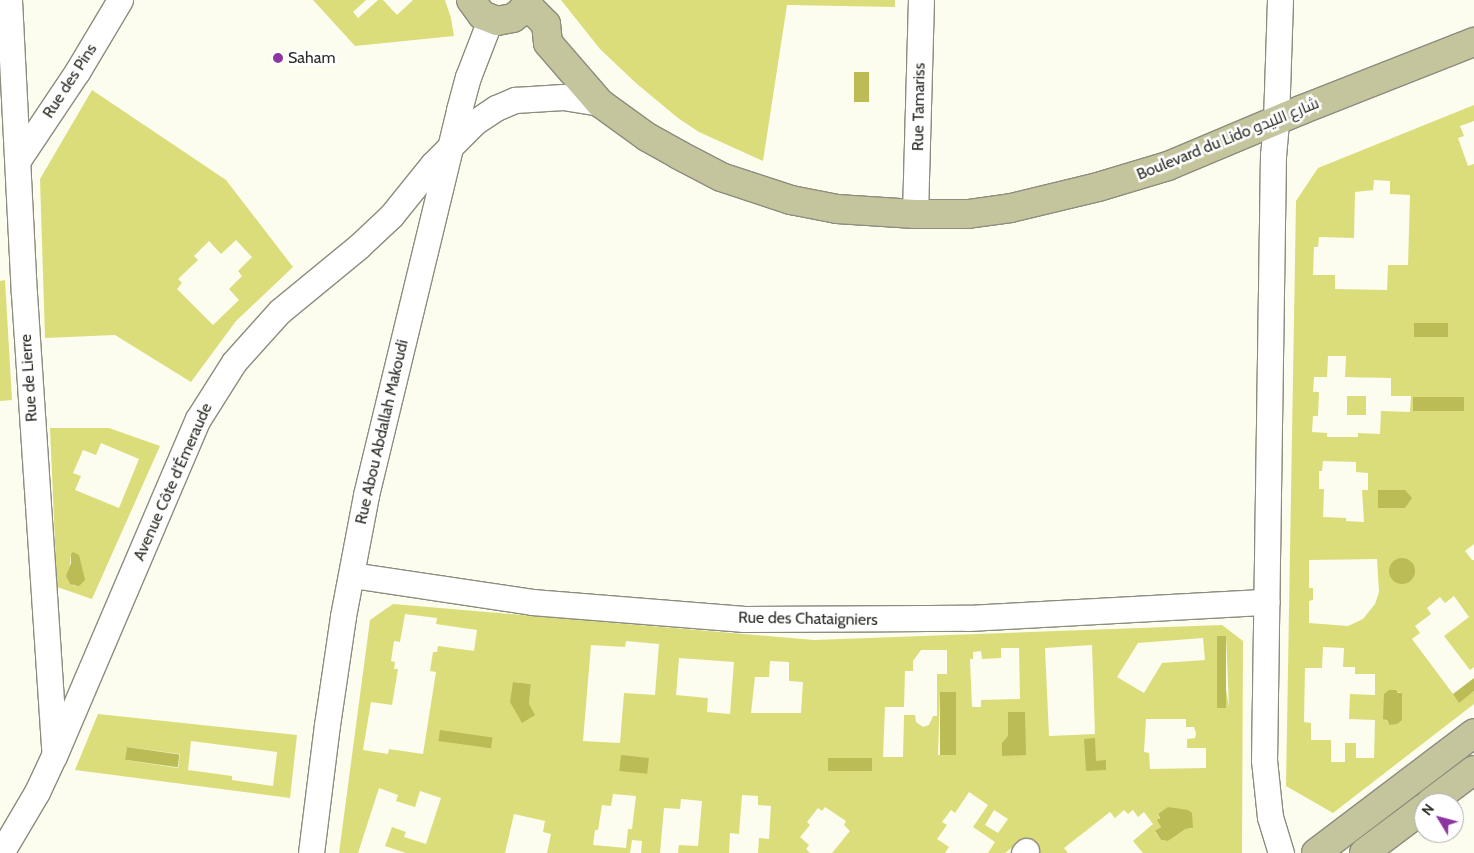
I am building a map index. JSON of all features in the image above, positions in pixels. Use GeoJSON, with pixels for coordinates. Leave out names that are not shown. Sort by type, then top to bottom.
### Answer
{"type":"FeatureCollection","features":[{"type":"Feature","properties":{"kind":"main road","name":"Boulevard du Lido شارع الليدو"},"geometry":{"type":"LineString","coordinates":[[471,0],[475,9],[514,10],[546,24],[548,43],[600,103],[648,137],[721,177],[749,188],[791,200],[838,209],[915,214],[968,214],[1011,208],[1055,199],[1168,166],[1474,42]]}},
{"type":"Feature","properties":{"kind":"main road"},"geometry":{"type":"LineString","coordinates":[[1316,853],[1474,733]]}},
{"type":"Feature","properties":{"kind":"main road"},"geometry":{"type":"LineString","coordinates":[[1443,793],[1474,770]]}},
{"type":"Feature","properties":{"kind":"main road"},"geometry":{"type":"LineString","coordinates":[[1364,853],[1414,816]]}},
{"type":"Feature","properties":{"kind":"street","name":"Rue de Lierre"},"geometry":{"type":"LineString","coordinates":[[9,0],[24,294],[54,756]]}},
{"type":"Feature","properties":{"kind":"street","name":"Rue des Pins"},"geometry":{"type":"LineString","coordinates":[[18,160],[77,72],[120,0]]}},
{"type":"Feature","properties":{"kind":"street","name":"Rue Tamariss"},"geometry":{"type":"LineString","coordinates":[[915,214],[921,0]]}},
{"type":"Feature","properties":{"kind":"street"},"geometry":{"type":"LineString","coordinates":[[1280,0],[1276,122],[1273,155],[1264,760],[1270,817],[1281,853]]}},
{"type":"Feature","properties":{"kind":"street","name":"Rue Abou Abdallah Makoudi"},"geometry":{"type":"LineString","coordinates":[[311,853],[326,725],[352,575],[366,495],[396,365],[468,77],[514,10]]}},
{"type":"Feature","properties":{"kind":"street","name":"Avenue Côte d'Émeraude"},"geometry":{"type":"LineString","coordinates":[[1,853],[37,792],[54,756],[185,447],[198,419],[223,377],[263,328],[378,228],[433,164],[475,122],[496,108],[515,100],[563,98],[600,103]]}},
{"type":"Feature","properties":{"kind":"street","name":"Rue des Chataigniers"},"geometry":{"type":"LineString","coordinates":[[352,575],[532,602],[744,619],[968,618],[1267,602]]}},
{"type":"Feature","properties":{"kind":"shaded area"},"geometry":{"type":"Polygon","coordinates":[[[313,0],[366,0],[353,12],[358,18],[378,0],[383,0],[397,15],[413,0],[445,0],[454,36],[355,46],[313,0]]]}},
{"type":"Feature","properties":{"kind":"shaded area"},"geometry":{"type":"Polygon","coordinates":[[[561,0],[895,0],[895,7],[787,5],[763,161],[699,132],[678,118],[637,84],[600,49],[561,0]]]}},
{"type":"Feature","properties":{"kind":"shaded area"},"geometry":{"type":"Polygon","coordinates":[[[854,72],[869,72],[869,102],[854,102],[854,72]]]}},
{"type":"Feature","properties":{"kind":"shaded area"},"geometry":{"type":"Polygon","coordinates":[[[92,90],[226,180],[293,267],[236,321],[191,382],[115,335],[45,338],[40,179],[92,90]],[[236,240],[221,254],[209,241],[194,256],[198,260],[178,279],[182,283],[177,289],[213,325],[239,300],[229,289],[242,276],[238,271],[252,257],[236,240]]]}},
{"type":"Feature","properties":{"kind":"shaded area"},"geometry":{"type":"Polygon","coordinates":[[[1474,105],[1474,121],[1460,126],[1464,136],[1458,138],[1468,166],[1474,164],[1474,544],[1465,551],[1474,560],[1474,667],[1470,670],[1444,636],[1469,617],[1454,596],[1445,603],[1440,597],[1427,608],[1431,614],[1415,626],[1420,633],[1412,639],[1459,702],[1474,691],[1474,704],[1333,813],[1286,786],[1296,201],[1318,168],[1474,105]],[[1374,180],[1373,190],[1355,192],[1354,238],[1319,237],[1318,247],[1314,247],[1313,275],[1335,275],[1335,289],[1387,290],[1388,265],[1408,265],[1410,195],[1390,194],[1390,181],[1374,180]],[[1328,356],[1327,377],[1314,377],[1313,392],[1319,392],[1318,416],[1313,416],[1312,432],[1327,433],[1327,437],[1358,437],[1358,433],[1380,434],[1381,411],[1410,412],[1411,396],[1391,396],[1391,378],[1345,377],[1346,356],[1328,356]],[[1323,461],[1322,471],[1319,471],[1319,489],[1324,489],[1323,517],[1346,518],[1346,521],[1364,522],[1362,490],[1368,490],[1368,473],[1356,472],[1356,462],[1323,461]],[[1377,559],[1309,560],[1309,588],[1313,588],[1313,600],[1309,601],[1309,623],[1348,626],[1363,619],[1375,604],[1379,592],[1377,559]],[[1323,647],[1322,668],[1305,668],[1304,722],[1311,723],[1311,740],[1331,740],[1331,762],[1345,762],[1345,743],[1356,743],[1356,758],[1374,758],[1375,720],[1349,719],[1350,694],[1375,695],[1375,674],[1355,674],[1355,667],[1343,667],[1344,648],[1323,647]],[[1388,691],[1386,719],[1389,725],[1397,723],[1400,719],[1402,693],[1388,691]]]}},
{"type":"Feature","properties":{"kind":"shaded area"},"geometry":{"type":"Polygon","coordinates":[[[5,280],[12,400],[0,401],[0,281],[5,280]]]}},
{"type":"Feature","properties":{"kind":"shaded area"},"geometry":{"type":"Polygon","coordinates":[[[1414,323],[1448,323],[1448,337],[1414,337],[1414,323]]]}},
{"type":"Feature","properties":{"kind":"shaded area"},"geometry":{"type":"Polygon","coordinates":[[[1347,396],[1366,396],[1366,415],[1347,415],[1347,396]]]}},
{"type":"Feature","properties":{"kind":"shaded area"},"geometry":{"type":"Polygon","coordinates":[[[1413,397],[1464,397],[1464,411],[1413,411],[1413,397]]]}},
{"type":"Feature","properties":{"kind":"shaded area"},"geometry":{"type":"Polygon","coordinates":[[[50,428],[109,428],[160,446],[92,599],[57,587],[50,428]],[[101,443],[96,455],[83,450],[73,473],[81,476],[75,490],[119,508],[139,459],[101,443]],[[71,554],[68,581],[75,586],[79,555],[71,554]]]}},
{"type":"Feature","properties":{"kind":"shaded area"},"geometry":{"type":"Polygon","coordinates":[[[1378,490],[1405,490],[1412,498],[1405,508],[1378,508],[1378,490]]]}},
{"type":"Feature","properties":{"kind":"shaded area"},"geometry":{"type":"Polygon","coordinates":[[[73,552],[79,555],[85,580],[79,586],[70,584],[66,576],[73,552]]]}},
{"type":"Feature","properties":{"kind":"shaded area"},"geometry":{"type":"Polygon","coordinates":[[[1402,558],[1411,562],[1415,571],[1411,580],[1402,584],[1393,580],[1389,571],[1393,562],[1402,558]]]}},
{"type":"Feature","properties":{"kind":"shaded area"},"geometry":{"type":"Polygon","coordinates":[[[393,604],[814,640],[1222,625],[1243,641],[1242,853],[1143,853],[1133,841],[1153,824],[1144,812],[1138,817],[1133,810],[1128,814],[1124,810],[1115,818],[1110,812],[1064,848],[1068,853],[1028,853],[1019,842],[1005,853],[988,853],[995,842],[973,827],[988,805],[969,792],[955,813],[951,810],[942,822],[947,825],[937,839],[949,847],[945,853],[832,853],[850,831],[844,825],[846,821],[825,807],[822,811],[818,808],[807,822],[810,825],[800,837],[809,845],[806,849],[810,853],[758,853],[759,838],[769,839],[771,806],[758,805],[758,796],[742,795],[739,834],[730,833],[729,853],[678,853],[679,845],[698,846],[702,801],[681,799],[680,809],[664,808],[660,853],[641,853],[642,841],[632,840],[630,853],[547,853],[551,834],[543,832],[545,821],[514,814],[505,853],[406,853],[385,846],[392,827],[406,832],[404,837],[426,844],[441,798],[420,791],[415,807],[396,801],[398,795],[379,788],[358,853],[339,853],[370,620],[393,604]],[[405,614],[400,642],[394,641],[391,661],[395,662],[394,669],[398,669],[392,705],[371,702],[363,750],[388,754],[389,749],[423,754],[436,672],[430,671],[433,652],[437,652],[438,646],[474,651],[477,630],[436,624],[437,618],[405,614]],[[1217,636],[1229,707],[1226,636],[1217,636]],[[1203,638],[1138,643],[1117,677],[1144,693],[1162,663],[1205,660],[1203,638]],[[626,641],[625,647],[591,645],[583,741],[620,743],[624,693],[655,695],[659,644],[626,641]],[[1092,645],[1045,648],[1049,736],[1095,734],[1092,645]],[[1001,648],[1001,658],[982,659],[981,651],[973,652],[973,659],[970,659],[972,707],[981,707],[981,700],[1020,699],[1019,648],[1001,648]],[[921,650],[913,661],[913,671],[905,671],[904,707],[885,707],[883,757],[903,757],[904,715],[915,715],[916,722],[923,727],[929,725],[933,716],[937,716],[937,674],[947,674],[947,650],[921,650]],[[679,658],[676,695],[708,698],[707,712],[730,714],[734,662],[679,658]],[[770,661],[769,677],[755,677],[751,713],[801,713],[803,682],[789,681],[789,662],[770,661]],[[513,682],[529,704],[531,684],[513,682]],[[940,692],[938,755],[955,755],[956,692],[940,692]],[[1146,719],[1144,752],[1149,753],[1150,769],[1206,768],[1206,748],[1187,748],[1187,739],[1195,738],[1196,733],[1194,727],[1186,727],[1186,719],[1146,719]],[[828,758],[828,770],[872,770],[872,758],[828,758]],[[613,794],[611,806],[602,805],[598,830],[595,830],[593,845],[626,848],[628,829],[632,829],[636,796],[613,794]],[[1169,807],[1158,814],[1161,827],[1155,832],[1161,840],[1168,841],[1185,828],[1192,829],[1169,807]],[[994,810],[985,825],[998,833],[1008,819],[994,810]]]}},
{"type":"Feature","properties":{"kind":"shaded area"},"geometry":{"type":"Polygon","coordinates":[[[1217,636],[1226,636],[1226,708],[1217,708],[1217,636]]]}},
{"type":"Feature","properties":{"kind":"shaded area"},"geometry":{"type":"Polygon","coordinates":[[[1474,678],[1474,691],[1459,703],[1453,694],[1474,678]]]}},
{"type":"Feature","properties":{"kind":"shaded area"},"geometry":{"type":"Polygon","coordinates":[[[513,682],[531,684],[529,704],[535,715],[522,723],[510,702],[513,682]]]}},
{"type":"Feature","properties":{"kind":"shaded area"},"geometry":{"type":"Polygon","coordinates":[[[1389,690],[1396,690],[1398,693],[1402,693],[1402,720],[1397,724],[1389,725],[1387,720],[1383,719],[1384,694],[1389,690]]]}},
{"type":"Feature","properties":{"kind":"shaded area"},"geometry":{"type":"Polygon","coordinates":[[[940,692],[956,692],[956,755],[940,755],[940,692]]]}},
{"type":"Feature","properties":{"kind":"shaded area"},"geometry":{"type":"Polygon","coordinates":[[[1008,712],[1025,712],[1026,755],[1002,756],[1002,743],[1008,736],[1008,712]]]}},
{"type":"Feature","properties":{"kind":"shaded area"},"geometry":{"type":"Polygon","coordinates":[[[98,714],[297,735],[290,798],[75,770],[98,714]],[[191,741],[188,770],[232,776],[232,780],[273,786],[277,752],[191,741]],[[127,747],[126,760],[178,768],[180,754],[127,747]]]}},
{"type":"Feature","properties":{"kind":"shaded area"},"geometry":{"type":"Polygon","coordinates":[[[440,730],[492,737],[491,748],[438,741],[440,730]]]}},
{"type":"Feature","properties":{"kind":"shaded area"},"geometry":{"type":"Polygon","coordinates":[[[1095,738],[1096,761],[1106,760],[1106,770],[1086,771],[1084,739],[1095,738]]]}},
{"type":"Feature","properties":{"kind":"shaded area"},"geometry":{"type":"Polygon","coordinates":[[[127,747],[179,754],[178,767],[125,760],[127,747]]]}},
{"type":"Feature","properties":{"kind":"shaded area"},"geometry":{"type":"Polygon","coordinates":[[[621,755],[649,758],[647,774],[619,771],[621,755]]]}},
{"type":"Feature","properties":{"kind":"shaded area"},"geometry":{"type":"Polygon","coordinates":[[[828,758],[872,758],[872,771],[828,771],[828,758]]]}},
{"type":"Feature","properties":{"kind":"shaded area"},"geometry":{"type":"Polygon","coordinates":[[[1168,807],[1188,810],[1192,813],[1193,828],[1185,829],[1168,841],[1161,840],[1155,831],[1161,827],[1157,820],[1160,818],[1158,814],[1168,807]]]}},
{"type":"Feature","properties":{"kind":"place","name":"Saham"},"geometry":{"type":"Point","coordinates":[278,58]}}]}
